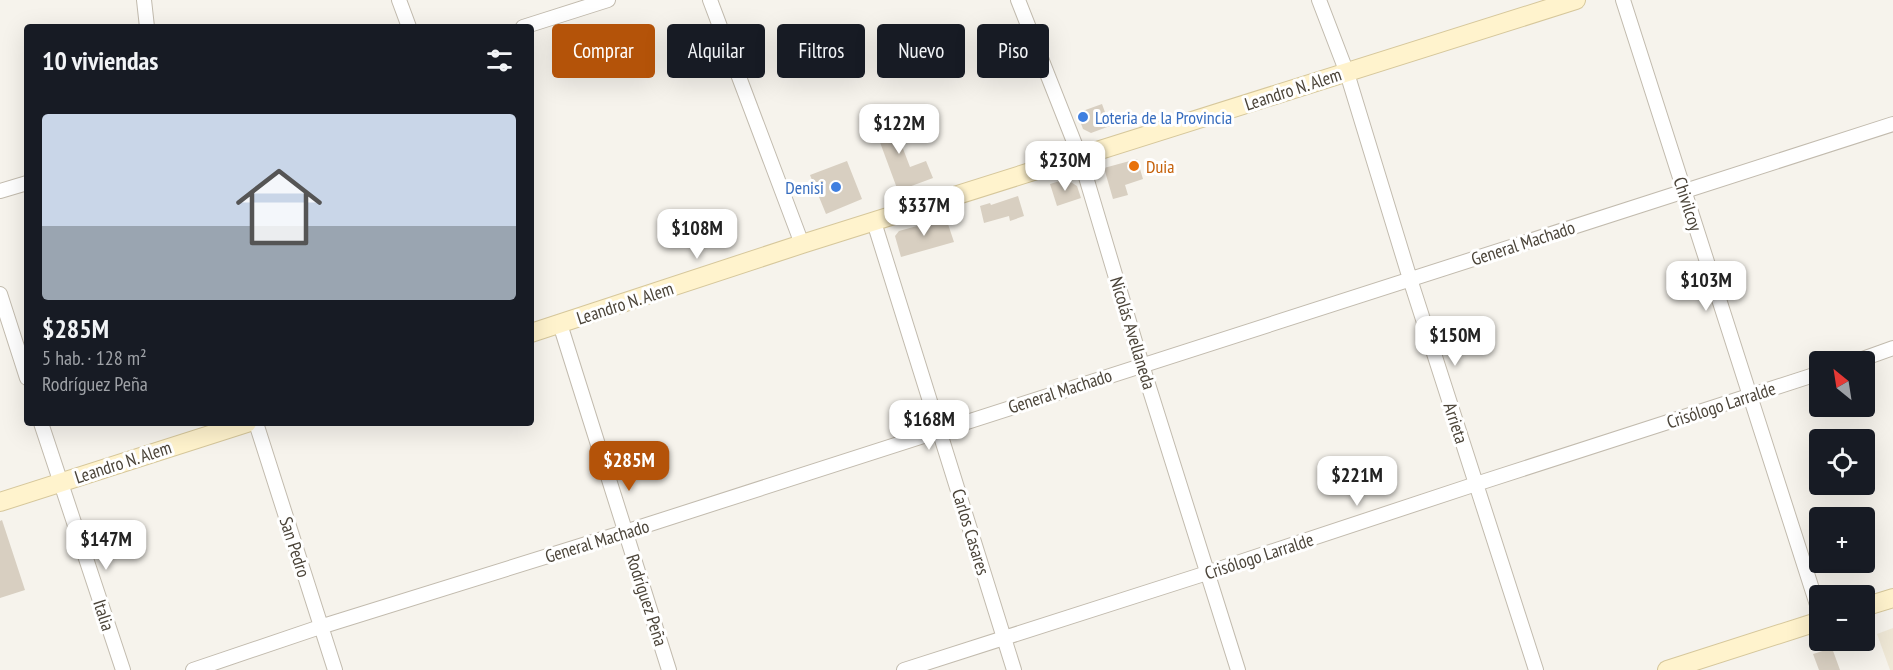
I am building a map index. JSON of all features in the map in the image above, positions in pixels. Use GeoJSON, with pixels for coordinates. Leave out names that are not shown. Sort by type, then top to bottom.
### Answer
{"type":"FeatureCollection","features":[{"type":"Feature","properties":{"kind":"street"},"geometry":{"type":"LineString","coordinates":[[144,0],[147,24]]}},
{"type":"Feature","properties":{"kind":"street"},"geometry":{"type":"LineString","coordinates":[[399,0],[408,24]]}},
{"type":"Feature","properties":{"kind":"street"},"geometry":{"type":"LineString","coordinates":[[532,24],[608,0]]}},
{"type":"Feature","properties":{"kind":"street"},"geometry":{"type":"LineString","coordinates":[[710,0],[802,244]]}},
{"type":"Feature","properties":{"kind":"street","name":"Nicolás Avellaneda"},"geometry":{"type":"LineString","coordinates":[[1018,0],[1080,157],[1142,365],[1238,670]]}},
{"type":"Feature","properties":{"kind":"street","name":"Arrieta"},"geometry":{"type":"LineString","coordinates":[[1319,0],[1347,72],[1410,279],[1536,670]]}},
{"type":"Feature","properties":{"kind":"street","name":"Leandro N. Alem"},"geometry":{"type":"LineString","coordinates":[[534,329],[560,324],[802,244],[1576,0]]}},
{"type":"Feature","properties":{"kind":"street","name":"Chivilcoy"},"geometry":{"type":"LineString","coordinates":[[1623,0],[1811,585]]}},
{"type":"Feature","properties":{"kind":"street","name":"General Machado"},"geometry":{"type":"LineString","coordinates":[[193,670],[320,627],[625,532],[1893,124]]}},
{"type":"Feature","properties":{"kind":"street"},"geometry":{"type":"LineString","coordinates":[[0,192],[24,184]]}},
{"type":"Feature","properties":{"kind":"street","name":"Carlos Casares"},"geometry":{"type":"LineString","coordinates":[[874,222],[1014,670]]}},
{"type":"Feature","properties":{"kind":"street"},"geometry":{"type":"LineString","coordinates":[[0,294],[24,369]]}},
{"type":"Feature","properties":{"kind":"street","name":"Rodríguez Peña"},"geometry":{"type":"LineString","coordinates":[[560,324],[669,670]]}},
{"type":"Feature","properties":{"kind":"street"},"geometry":{"type":"LineString","coordinates":[[1875,354],[1893,348]]}},
{"type":"Feature","properties":{"kind":"street","name":"Crisólogo Larralde"},"geometry":{"type":"LineString","coordinates":[[904,670],[1809,377]]}},
{"type":"Feature","properties":{"kind":"street","name":"Italia"},"geometry":{"type":"LineString","coordinates":[[42,426],[123,670]]}},
{"type":"Feature","properties":{"kind":"street","name":"Leandro N. Alem"},"geometry":{"type":"LineString","coordinates":[[0,502],[237,426]]}},
{"type":"Feature","properties":{"kind":"street","name":"San Pedro"},"geometry":{"type":"LineString","coordinates":[[257,426],[335,670]]}},
{"type":"Feature","properties":{"kind":"street"},"geometry":{"type":"LineString","coordinates":[[1875,604],[1893,598]]}},
{"type":"Feature","properties":{"kind":"street"},"geometry":{"type":"LineString","coordinates":[[1667,670],[1698,665],[1809,625]]}},
{"type":"Feature","properties":{"kind":"shaded area"},"geometry":{"type":"Polygon","coordinates":[[[1893,628],[1893,670],[1890,670],[1877,634],[1893,628]]]}},
{"type":"Feature","properties":{"kind":"building"},"geometry":{"type":"Polygon","coordinates":[[[1102,104],[1110,126],[1091,133],[1083,129],[1077,113],[1102,104]]]}},
{"type":"Feature","properties":{"kind":"building"},"geometry":{"type":"Polygon","coordinates":[[[889,112],[910,167],[926,161],[933,178],[898,191],[871,118],[889,112]]]}},
{"type":"Feature","properties":{"kind":"building"},"geometry":{"type":"Polygon","coordinates":[[[1137,159],[1143,179],[1125,185],[1128,195],[1113,199],[1104,168],[1137,159]]]}},
{"type":"Feature","properties":{"kind":"building","name":"Denisi"},"geometry":{"type":"Polygon","coordinates":[[[847,161],[862,199],[826,214],[810,175],[847,161]]]}},
{"type":"Feature","properties":{"kind":"building"},"geometry":{"type":"Polygon","coordinates":[[[1066,179],[1077,186],[1081,198],[1057,206],[1050,184],[1066,179]]]}},
{"type":"Feature","properties":{"kind":"building"},"geometry":{"type":"Polygon","coordinates":[[[1018,196],[1024,216],[1010,221],[1009,216],[984,223],[980,206],[990,203],[991,205],[1018,196]]]}},
{"type":"Feature","properties":{"kind":"building"},"geometry":{"type":"Polygon","coordinates":[[[946,218],[954,242],[901,257],[895,236],[899,231],[946,218]]]}},
{"type":"Feature","properties":{"kind":"building"},"geometry":{"type":"Polygon","coordinates":[[[2,520],[25,590],[0,598],[0,521],[2,520]]]}},
{"type":"Feature","properties":{"kind":"building"},"geometry":{"type":"Polygon","coordinates":[[[1833,651],[1840,670],[1819,670],[1813,654],[1833,651]]]}},
{"type":"Feature","properties":{"kind":"place","name":"Loteria de la Provincia"},"geometry":{"type":"Point","coordinates":[1083,117]}},
{"type":"Feature","properties":{"kind":"place","name":"Duia"},"geometry":{"type":"Point","coordinates":[1134,166]}},
{"type":"Feature","properties":{"kind":"place","name":"Denisi"},"geometry":{"type":"Point","coordinates":[836,187]}}]}
